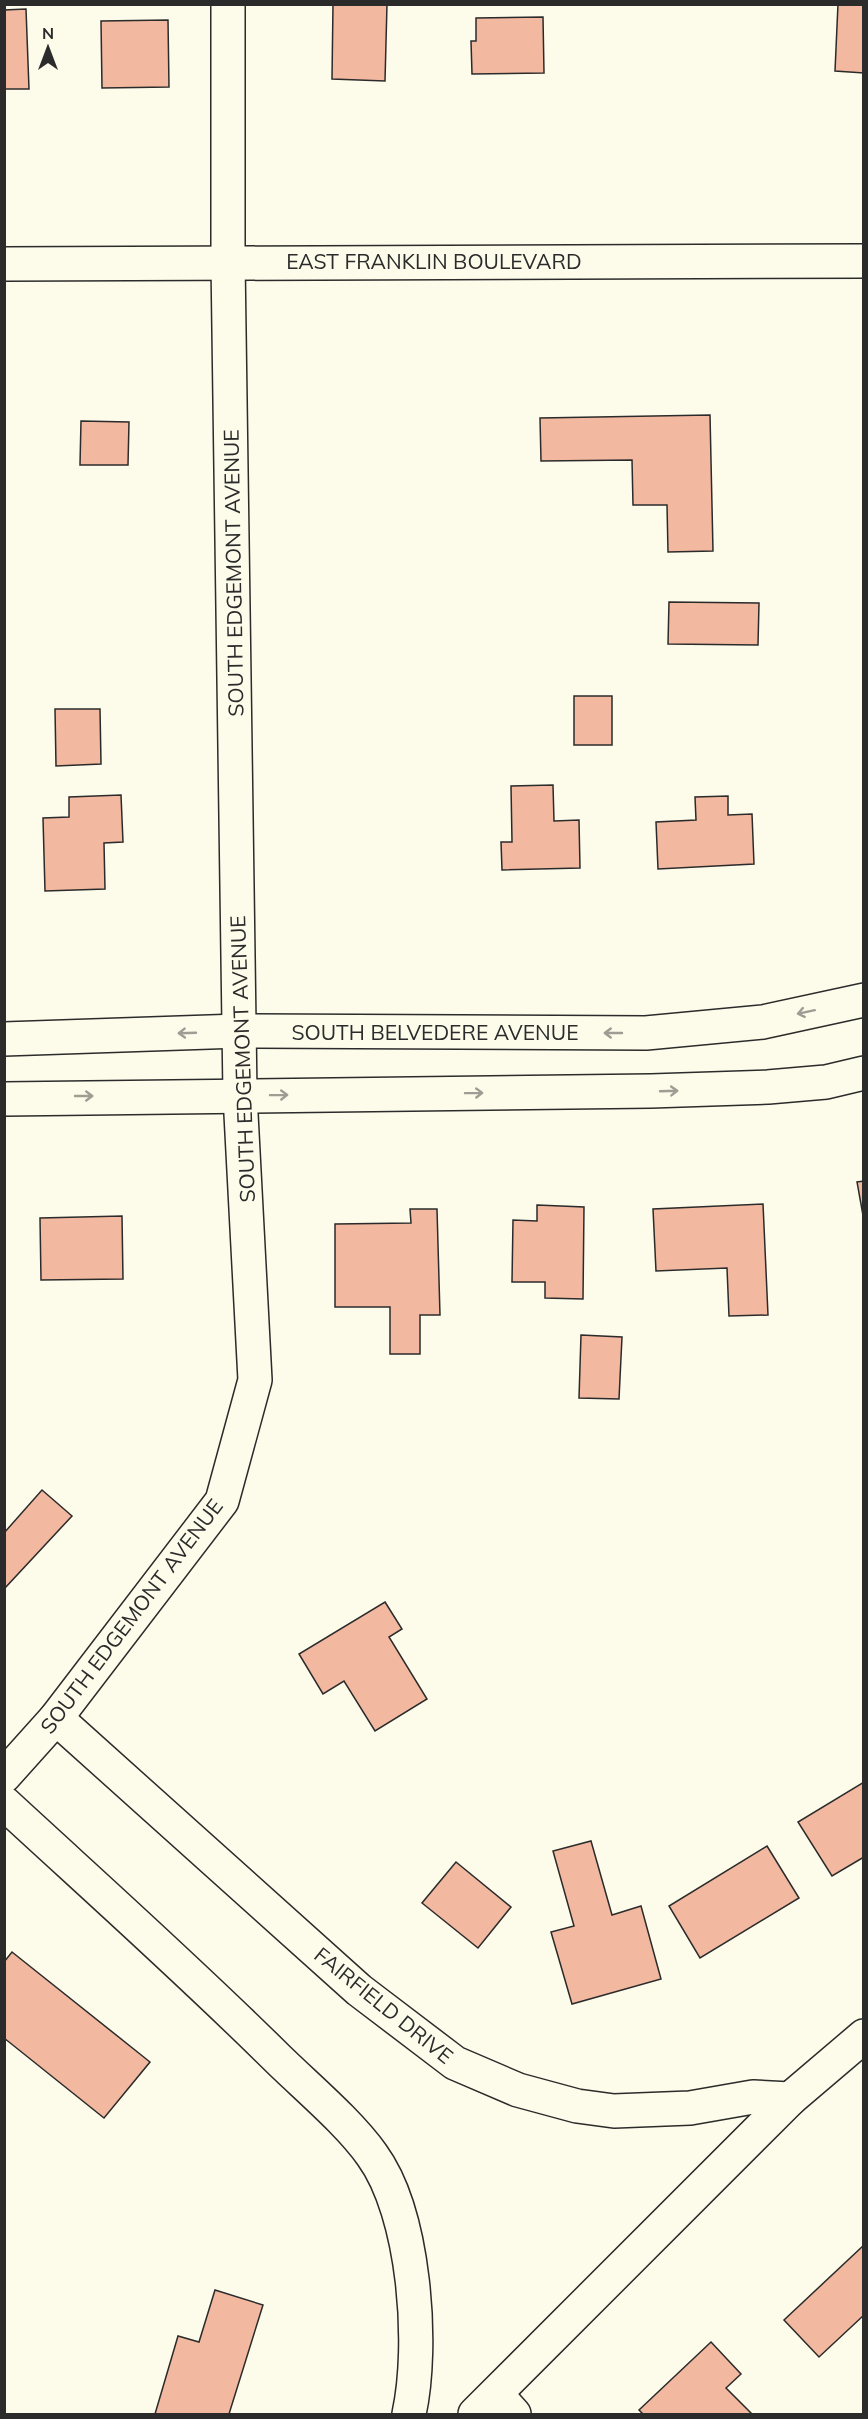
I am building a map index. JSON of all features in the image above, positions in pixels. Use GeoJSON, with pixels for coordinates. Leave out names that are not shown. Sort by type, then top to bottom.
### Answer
{"type":"FeatureCollection","features":[{"type":"Feature","properties":{"kind":"street","name":"SOUTH EDGEMONT AVENUE"},"geometry":{"type":"LineString","coordinates":[[4,1776],[56,1718],[222,1501],[255,1380],[240,1095],[228,261],[228,4]]}},
{"type":"Feature","properties":{"kind":"street","name":"EAST FRANKLIN BOULEVARD"},"geometry":{"type":"LineString","coordinates":[[4,264],[228,261],[864,261]]}},
{"type":"Feature","properties":{"kind":"street","name":"SOUTH BELVEDERE AVENUE"},"geometry":{"type":"LineString","coordinates":[[4,1038],[239,1031],[646,1033],[763,1022],[864,1000]]}},
{"type":"Feature","properties":{"kind":"street"},"geometry":{"type":"LineString","coordinates":[[15,1095],[651,1091],[768,1087],[826,1082],[864,1073]]}},
{"type":"Feature","properties":{"kind":"street","name":"FAIRFIELD DRIVE"},"geometry":{"type":"LineString","coordinates":[[56,1718],[360,1990],[454,2063],[518,2091],[577,2106],[614,2111],[690,2108],[753,2097],[790,2099]]}},
{"type":"Feature","properties":{"kind":"street"},"geometry":{"type":"LineString","coordinates":[[4,1803],[249,2031],[372,2155],[398,2209],[410,2266],[416,2337],[416,2383],[409,2415]]}},
{"type":"Feature","properties":{"kind":"street"},"geometry":{"type":"LineString","coordinates":[[495,2408],[790,2099],[864,2036]]}},
{"type":"Feature","properties":{"kind":"building"},"geometry":{"type":"Polygon","coordinates":[[[333,4],[387,4],[385,81],[332,79],[333,4]]]}},
{"type":"Feature","properties":{"kind":"building"},"geometry":{"type":"Polygon","coordinates":[[[838,4],[864,4],[864,73],[835,71],[838,4]]]}},
{"type":"Feature","properties":{"kind":"building"},"geometry":{"type":"Polygon","coordinates":[[[26,9],[29,89],[4,89],[4,10],[26,9]]]}},
{"type":"Feature","properties":{"kind":"building"},"geometry":{"type":"Polygon","coordinates":[[[543,17],[544,73],[472,74],[471,41],[476,41],[476,18],[543,17]]]}},
{"type":"Feature","properties":{"kind":"building"},"geometry":{"type":"Polygon","coordinates":[[[168,20],[169,87],[102,88],[101,21],[168,20]]]}},
{"type":"Feature","properties":{"kind":"building"},"geometry":{"type":"Polygon","coordinates":[[[710,415],[713,551],[668,552],[667,505],[633,505],[632,460],[541,461],[540,418],[710,415]]]}},
{"type":"Feature","properties":{"kind":"building"},"geometry":{"type":"Polygon","coordinates":[[[81,421],[129,422],[128,465],[80,465],[81,421]]]}},
{"type":"Feature","properties":{"kind":"building"},"geometry":{"type":"Polygon","coordinates":[[[669,602],[759,603],[758,645],[668,644],[669,602]]]}},
{"type":"Feature","properties":{"kind":"building"},"geometry":{"type":"Polygon","coordinates":[[[574,696],[612,696],[612,745],[574,745],[574,696]]]}},
{"type":"Feature","properties":{"kind":"building"},"geometry":{"type":"Polygon","coordinates":[[[55,709],[100,709],[101,764],[56,766],[55,709]]]}},
{"type":"Feature","properties":{"kind":"building"},"geometry":{"type":"Polygon","coordinates":[[[553,785],[554,821],[579,820],[580,868],[502,870],[501,842],[512,842],[511,786],[553,785]]]}},
{"type":"Feature","properties":{"kind":"building"},"geometry":{"type":"Polygon","coordinates":[[[121,795],[123,842],[104,843],[105,889],[45,891],[43,818],[69,817],[69,797],[121,795]]]}},
{"type":"Feature","properties":{"kind":"building"},"geometry":{"type":"Polygon","coordinates":[[[728,796],[728,815],[752,814],[754,864],[658,869],[656,822],[696,820],[695,797],[728,796]]]}},
{"type":"Feature","properties":{"kind":"building"},"geometry":{"type":"Polygon","coordinates":[[[864,1181],[864,1221],[857,1182],[864,1181]]]}},
{"type":"Feature","properties":{"kind":"building"},"geometry":{"type":"Polygon","coordinates":[[[763,1204],[768,1315],[729,1316],[727,1268],[656,1271],[653,1209],[763,1204]]]}},
{"type":"Feature","properties":{"kind":"building"},"geometry":{"type":"Polygon","coordinates":[[[537,1205],[584,1207],[583,1299],[545,1298],[545,1282],[512,1282],[513,1220],[537,1221],[537,1205]]]}},
{"type":"Feature","properties":{"kind":"building"},"geometry":{"type":"Polygon","coordinates":[[[410,1209],[437,1209],[440,1315],[420,1315],[420,1354],[390,1354],[390,1307],[335,1307],[335,1224],[411,1223],[410,1209]]]}},
{"type":"Feature","properties":{"kind":"building"},"geometry":{"type":"Polygon","coordinates":[[[122,1216],[123,1279],[41,1280],[40,1218],[122,1216]]]}},
{"type":"Feature","properties":{"kind":"building"},"geometry":{"type":"Polygon","coordinates":[[[581,1335],[622,1337],[619,1399],[579,1398],[581,1335]]]}},
{"type":"Feature","properties":{"kind":"building"},"geometry":{"type":"Polygon","coordinates":[[[42,1490],[72,1516],[4,1589],[4,1533],[42,1490]]]}},
{"type":"Feature","properties":{"kind":"building"},"geometry":{"type":"Polygon","coordinates":[[[385,1602],[402,1629],[389,1637],[427,1699],[375,1731],[344,1681],[323,1694],[299,1654],[385,1602]]]}},
{"type":"Feature","properties":{"kind":"building"},"geometry":{"type":"Polygon","coordinates":[[[864,1782],[864,1857],[832,1876],[798,1822],[864,1782]]]}},
{"type":"Feature","properties":{"kind":"building"},"geometry":{"type":"Polygon","coordinates":[[[591,1841],[612,1915],[641,1906],[661,1979],[572,2004],[551,1932],[574,1926],[553,1851],[591,1841]]]}},
{"type":"Feature","properties":{"kind":"building"},"geometry":{"type":"Polygon","coordinates":[[[767,1846],[799,1898],[700,1958],[669,1906],[767,1846]]]}},
{"type":"Feature","properties":{"kind":"building"},"geometry":{"type":"Polygon","coordinates":[[[456,1862],[511,1907],[478,1948],[422,1903],[456,1862]]]}},
{"type":"Feature","properties":{"kind":"building"},"geometry":{"type":"Polygon","coordinates":[[[12,1952],[150,2062],[104,2118],[4,2038],[4,1962],[12,1952]]]}},
{"type":"Feature","properties":{"kind":"building"},"geometry":{"type":"Polygon","coordinates":[[[864,2245],[864,2315],[819,2357],[784,2320],[864,2245]]]}},
{"type":"Feature","properties":{"kind":"building"},"geometry":{"type":"Polygon","coordinates":[[[215,2290],[263,2305],[229,2414],[155,2414],[178,2336],[199,2342],[215,2290]]]}},
{"type":"Feature","properties":{"kind":"building"},"geometry":{"type":"Polygon","coordinates":[[[711,2342],[741,2374],[726,2388],[752,2414],[643,2414],[639,2410],[711,2342]]]}}]}
